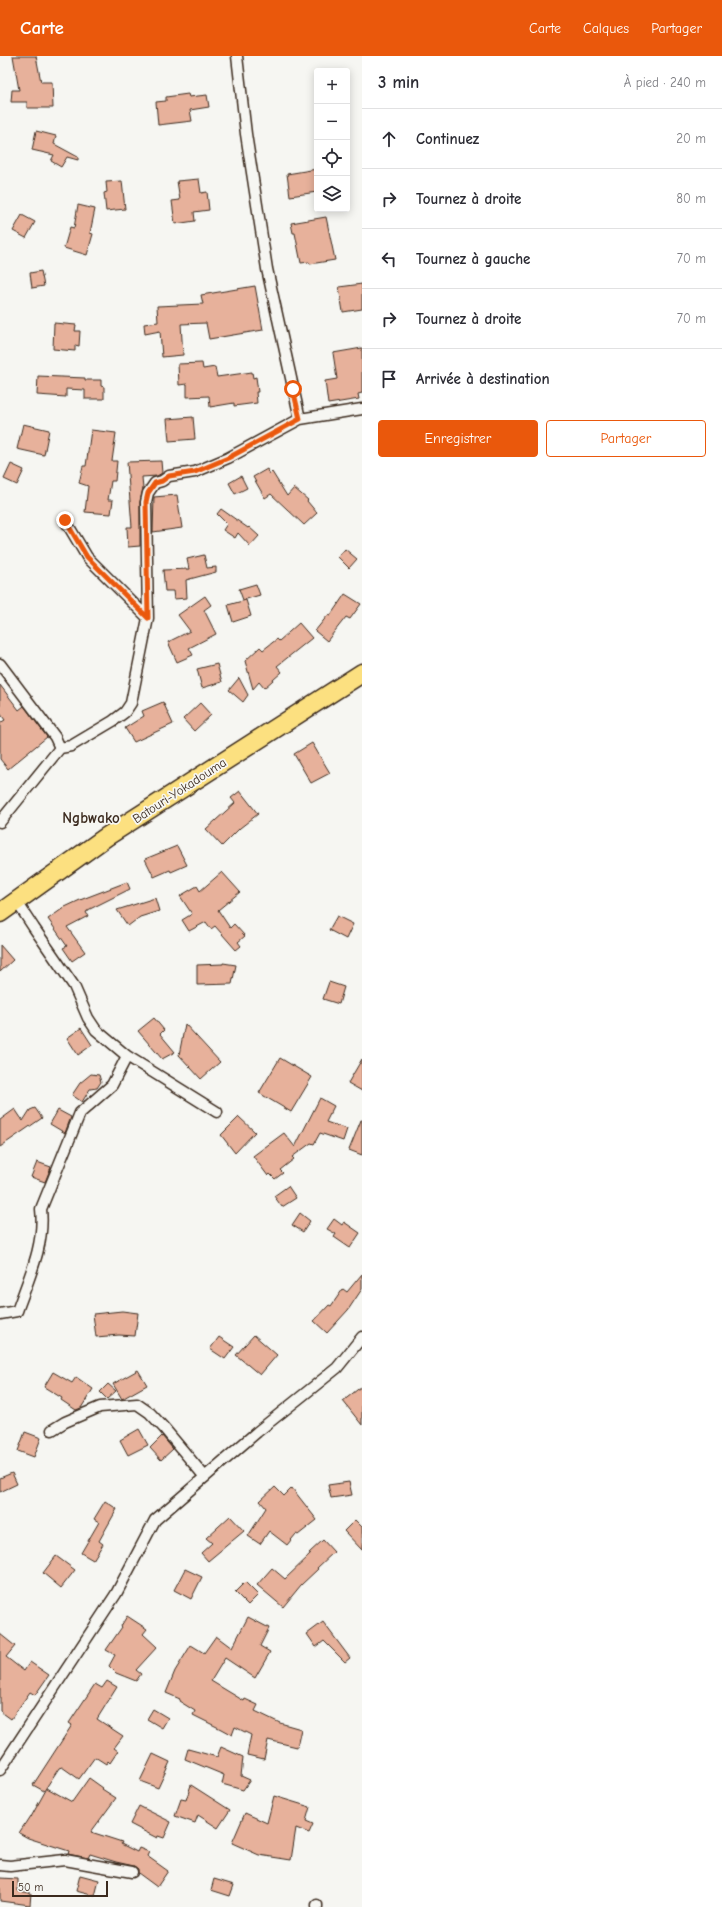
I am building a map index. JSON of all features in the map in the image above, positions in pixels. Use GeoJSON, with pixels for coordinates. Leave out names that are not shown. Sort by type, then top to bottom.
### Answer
{"type":"FeatureCollection","features":[{"type":"Feature","properties":{"kind":"highway","name":"Batouri-Yokadouma"},"geometry":{"type":"LineString","coordinates":[[0,914],[106,838],[362,673]]}},
{"type":"Feature","properties":{"kind":"street"},"geometry":{"type":"LineString","coordinates":[[237,56],[246,134],[267,269],[300,419]]}},
{"type":"Feature","properties":{"kind":"street"},"geometry":{"type":"LineString","coordinates":[[0,822],[60,748],[71,746],[125,712],[131,703],[148,618],[146,502],[148,493],[155,483],[162,481],[169,476],[195,472],[228,458],[300,419],[362,409]]}},
{"type":"Feature","properties":{"kind":"street"},"geometry":{"type":"LineString","coordinates":[[65,520],[87,557],[148,618]]}},
{"type":"Feature","properties":{"kind":"street"},"geometry":{"type":"LineString","coordinates":[[0,664],[55,736],[60,748]]}},
{"type":"Feature","properties":{"kind":"street"},"geometry":{"type":"LineString","coordinates":[[17,902],[74,986],[88,1018],[96,1030],[127,1056],[217,1112]]}},
{"type":"Feature","properties":{"kind":"street"},"geometry":{"type":"LineString","coordinates":[[0,1314],[17,1311],[39,1249],[43,1225],[41,1209],[80,1113],[112,1085],[127,1056]]}},
{"type":"Feature","properties":{"kind":"street"},"geometry":{"type":"LineString","coordinates":[[0,1770],[116,1594],[155,1520],[205,1476],[338,1368],[362,1338]]}},
{"type":"Feature","properties":{"kind":"street"},"geometry":{"type":"LineString","coordinates":[[52,1430],[65,1422],[100,1407],[137,1404],[150,1413],[160,1423],[205,1476]]}},
{"type":"Feature","properties":{"kind":"street"},"geometry":{"type":"LineString","coordinates":[[0,1865],[10,1866],[65,1860],[132,1872]]}},
{"type":"Feature","properties":{"kind":"building"},"geometry":{"type":"Polygon","coordinates":[[[13,56],[36,56],[41,82],[52,82],[53,108],[27,108],[27,102],[11,102],[12,90],[19,90],[13,56]]]}},
{"type":"Feature","properties":{"kind":"building"},"geometry":{"type":"Polygon","coordinates":[[[188,94],[189,97],[207,95],[209,107],[190,110],[192,121],[158,125],[156,102],[166,101],[166,97],[188,94]]]}},
{"type":"Feature","properties":{"kind":"building"},"geometry":{"type":"Polygon","coordinates":[[[36,131],[56,136],[54,144],[78,157],[78,160],[67,157],[61,167],[51,161],[54,155],[32,150],[36,131]]]}},
{"type":"Feature","properties":{"kind":"building"},"geometry":{"type":"Polygon","coordinates":[[[314,170],[314,192],[290,196],[287,174],[314,170]]]}},
{"type":"Feature","properties":{"kind":"building"},"geometry":{"type":"Polygon","coordinates":[[[199,179],[201,193],[207,192],[209,210],[194,212],[195,221],[175,224],[172,201],[180,200],[177,181],[199,179]]]}},
{"type":"Feature","properties":{"kind":"building"},"geometry":{"type":"Polygon","coordinates":[[[122,181],[125,209],[106,211],[104,193],[107,192],[106,182],[122,181]]]}},
{"type":"Feature","properties":{"kind":"building"},"geometry":{"type":"Polygon","coordinates":[[[78,205],[95,209],[90,233],[93,234],[87,255],[64,248],[70,227],[74,228],[78,205]]]}},
{"type":"Feature","properties":{"kind":"building"},"geometry":{"type":"Polygon","coordinates":[[[22,215],[35,222],[26,238],[13,231],[22,215]]]}},
{"type":"Feature","properties":{"kind":"building"},"geometry":{"type":"Polygon","coordinates":[[[326,217],[335,260],[310,264],[309,262],[301,263],[295,233],[293,233],[291,223],[326,217]]]}},
{"type":"Feature","properties":{"kind":"building"},"geometry":{"type":"Polygon","coordinates":[[[41,271],[44,286],[32,288],[30,273],[41,271]]]}},
{"type":"Feature","properties":{"kind":"building"},"geometry":{"type":"Polygon","coordinates":[[[362,284],[362,309],[343,312],[339,287],[362,284]]]}},
{"type":"Feature","properties":{"kind":"building"},"geometry":{"type":"Polygon","coordinates":[[[255,286],[263,330],[209,339],[206,323],[181,324],[183,355],[162,357],[160,331],[145,334],[144,324],[158,322],[157,306],[203,304],[201,295],[255,286]]]}},
{"type":"Feature","properties":{"kind":"building"},"geometry":{"type":"Polygon","coordinates":[[[54,323],[76,325],[75,331],[80,331],[79,346],[75,345],[75,351],[53,349],[54,323]]]}},
{"type":"Feature","properties":{"kind":"building"},"geometry":{"type":"Polygon","coordinates":[[[362,348],[362,393],[358,394],[359,399],[328,404],[325,381],[337,379],[333,353],[362,348]]]}},
{"type":"Feature","properties":{"kind":"building"},"geometry":{"type":"Polygon","coordinates":[[[202,363],[203,369],[215,367],[217,377],[252,372],[253,378],[256,377],[258,392],[256,392],[257,403],[234,406],[234,403],[210,407],[209,396],[187,397],[187,384],[179,385],[178,364],[202,363]]]}},
{"type":"Feature","properties":{"kind":"building"},"geometry":{"type":"Polygon","coordinates":[[[38,376],[101,380],[101,386],[104,387],[104,399],[85,399],[85,390],[66,389],[66,397],[37,395],[38,376]]]}},
{"type":"Feature","properties":{"kind":"building"},"geometry":{"type":"Polygon","coordinates":[[[193,417],[195,439],[169,441],[167,419],[193,417]]]}},
{"type":"Feature","properties":{"kind":"building"},"geometry":{"type":"Polygon","coordinates":[[[23,424],[49,430],[44,455],[17,449],[23,424]]]}},
{"type":"Feature","properties":{"kind":"building"},"geometry":{"type":"Polygon","coordinates":[[[91,430],[116,433],[112,461],[117,461],[115,481],[111,481],[108,500],[113,500],[111,514],[85,512],[88,486],[79,483],[83,466],[86,466],[91,430]]]}},
{"type":"Feature","properties":{"kind":"building"},"geometry":{"type":"Polygon","coordinates":[[[161,461],[162,473],[157,476],[142,477],[143,489],[140,502],[140,546],[128,547],[127,527],[132,527],[127,462],[161,461]]]}},
{"type":"Feature","properties":{"kind":"building"},"geometry":{"type":"Polygon","coordinates":[[[11,464],[24,470],[17,485],[4,479],[11,464]]]}},
{"type":"Feature","properties":{"kind":"building"},"geometry":{"type":"Polygon","coordinates":[[[267,469],[270,474],[272,472],[287,496],[294,488],[308,500],[307,501],[317,513],[304,525],[271,494],[265,498],[253,477],[267,469]]]}},
{"type":"Feature","properties":{"kind":"building"},"geometry":{"type":"Polygon","coordinates":[[[241,476],[247,488],[235,494],[229,483],[241,476]]]}},
{"type":"Feature","properties":{"kind":"building"},"geometry":{"type":"Polygon","coordinates":[[[177,495],[182,528],[153,532],[154,497],[177,495]]]}},
{"type":"Feature","properties":{"kind":"building"},"geometry":{"type":"Polygon","coordinates":[[[221,509],[248,528],[249,527],[259,536],[250,546],[238,533],[235,538],[223,530],[227,524],[217,514],[221,509]]]}},
{"type":"Feature","properties":{"kind":"building"},"geometry":{"type":"Polygon","coordinates":[[[345,549],[357,559],[349,568],[338,557],[345,549]]]}},
{"type":"Feature","properties":{"kind":"building"},"geometry":{"type":"Polygon","coordinates":[[[204,555],[207,568],[216,567],[216,572],[186,580],[187,598],[174,599],[173,591],[165,591],[163,570],[189,569],[187,559],[204,555]]]}},
{"type":"Feature","properties":{"kind":"building"},"geometry":{"type":"Polygon","coordinates":[[[256,584],[260,595],[243,600],[239,589],[256,584]]]}},
{"type":"Feature","properties":{"kind":"building"},"geometry":{"type":"Polygon","coordinates":[[[345,594],[361,604],[350,619],[346,617],[327,641],[315,631],[328,615],[330,616],[345,594]]]}},
{"type":"Feature","properties":{"kind":"building"},"geometry":{"type":"Polygon","coordinates":[[[205,596],[211,605],[204,610],[216,634],[189,648],[193,655],[177,662],[168,642],[190,631],[178,615],[205,596]]]}},
{"type":"Feature","properties":{"kind":"building"},"geometry":{"type":"Polygon","coordinates":[[[246,600],[251,616],[233,622],[228,605],[246,600]]]}},
{"type":"Feature","properties":{"kind":"building"},"geometry":{"type":"Polygon","coordinates":[[[299,623],[312,638],[277,666],[282,672],[264,688],[259,682],[253,689],[245,661],[260,647],[263,650],[277,639],[279,641],[299,623]]]}},
{"type":"Feature","properties":{"kind":"building"},"geometry":{"type":"Polygon","coordinates":[[[217,664],[222,682],[202,688],[197,669],[217,664]]]}},
{"type":"Feature","properties":{"kind":"building"},"geometry":{"type":"Polygon","coordinates":[[[239,678],[248,695],[243,702],[229,690],[239,678]]]}},
{"type":"Feature","properties":{"kind":"building"},"geometry":{"type":"Polygon","coordinates":[[[0,685],[19,710],[24,706],[47,737],[8,769],[0,759],[0,723],[5,720],[0,713],[0,685]]]}},
{"type":"Feature","properties":{"kind":"building"},"geometry":{"type":"Polygon","coordinates":[[[163,702],[173,724],[134,742],[125,728],[144,716],[142,711],[163,702]]]}},
{"type":"Feature","properties":{"kind":"building"},"geometry":{"type":"Polygon","coordinates":[[[200,703],[211,715],[194,731],[183,719],[200,703]]]}},
{"type":"Feature","properties":{"kind":"building"},"geometry":{"type":"Polygon","coordinates":[[[312,743],[330,773],[311,783],[294,754],[312,743]]]}},
{"type":"Feature","properties":{"kind":"building"},"geometry":{"type":"Polygon","coordinates":[[[240,791],[258,814],[240,828],[222,846],[206,829],[235,803],[231,798],[240,791]]]}},
{"type":"Feature","properties":{"kind":"building"},"geometry":{"type":"Polygon","coordinates":[[[177,846],[187,865],[154,877],[145,859],[177,846]]]}},
{"type":"Feature","properties":{"kind":"building"},"geometry":{"type":"Polygon","coordinates":[[[222,872],[240,892],[218,910],[230,928],[234,924],[245,936],[238,942],[241,946],[236,950],[215,926],[211,929],[206,922],[189,931],[182,920],[192,914],[180,896],[197,886],[200,891],[222,872]]]}},
{"type":"Feature","properties":{"kind":"building"},"geometry":{"type":"Polygon","coordinates":[[[127,882],[130,889],[88,910],[86,912],[88,916],[67,927],[85,952],[72,961],[63,948],[67,946],[48,919],[65,907],[127,882]]]}},
{"type":"Feature","properties":{"kind":"building"},"geometry":{"type":"Polygon","coordinates":[[[155,898],[159,911],[140,917],[128,926],[117,910],[155,898]]]}},
{"type":"Feature","properties":{"kind":"building"},"geometry":{"type":"Polygon","coordinates":[[[337,916],[353,924],[346,939],[329,930],[337,916]]]}},
{"type":"Feature","properties":{"kind":"building"},"geometry":{"type":"Polygon","coordinates":[[[0,945],[13,960],[0,972],[0,945]]]}},
{"type":"Feature","properties":{"kind":"building"},"geometry":{"type":"Polygon","coordinates":[[[223,963],[236,965],[232,984],[197,985],[197,965],[223,963]]]}},
{"type":"Feature","properties":{"kind":"building"},"geometry":{"type":"Polygon","coordinates":[[[329,982],[344,987],[339,1004],[323,999],[329,982]]]}},
{"type":"Feature","properties":{"kind":"building"},"geometry":{"type":"Polygon","coordinates":[[[154,1018],[164,1030],[160,1034],[175,1052],[162,1059],[138,1031],[154,1018]]]}},
{"type":"Feature","properties":{"kind":"building"},"geometry":{"type":"Polygon","coordinates":[[[185,1024],[220,1062],[201,1079],[179,1055],[185,1024]]]}},
{"type":"Feature","properties":{"kind":"building"},"geometry":{"type":"Polygon","coordinates":[[[81,1028],[92,1045],[78,1055],[67,1038],[81,1028]]]}},
{"type":"Feature","properties":{"kind":"building"},"geometry":{"type":"Polygon","coordinates":[[[280,1058],[312,1077],[291,1112],[259,1093],[280,1058]]]}},
{"type":"Feature","properties":{"kind":"building"},"geometry":{"type":"Polygon","coordinates":[[[362,1059],[362,1091],[348,1083],[362,1059]]]}},
{"type":"Feature","properties":{"kind":"building"},"geometry":{"type":"Polygon","coordinates":[[[91,1074],[99,1075],[101,1082],[97,1088],[90,1089],[82,1102],[72,1095],[80,1083],[91,1074]]]}},
{"type":"Feature","properties":{"kind":"building"},"geometry":{"type":"Polygon","coordinates":[[[320,1098],[334,1106],[326,1122],[347,1129],[343,1141],[320,1133],[314,1144],[311,1143],[292,1157],[294,1159],[280,1170],[283,1173],[275,1179],[270,1174],[268,1176],[253,1156],[284,1133],[295,1147],[320,1098]]]}},
{"type":"Feature","properties":{"kind":"building"},"geometry":{"type":"Polygon","coordinates":[[[35,1108],[42,1118],[0,1147],[0,1120],[15,1109],[23,1121],[30,1110],[35,1108]]]}},
{"type":"Feature","properties":{"kind":"building"},"geometry":{"type":"Polygon","coordinates":[[[58,1110],[71,1117],[65,1133],[50,1124],[58,1110]]]}},
{"type":"Feature","properties":{"kind":"building"},"geometry":{"type":"Polygon","coordinates":[[[239,1117],[255,1132],[235,1153],[221,1135],[239,1117]]]}},
{"type":"Feature","properties":{"kind":"building"},"geometry":{"type":"Polygon","coordinates":[[[362,1120],[362,1155],[349,1150],[362,1120]]]}},
{"type":"Feature","properties":{"kind":"building"},"geometry":{"type":"Polygon","coordinates":[[[37,1162],[51,1167],[45,1182],[31,1177],[37,1162]]]}},
{"type":"Feature","properties":{"kind":"building"},"geometry":{"type":"Polygon","coordinates":[[[288,1186],[296,1198],[282,1207],[274,1196],[288,1186]]]}},
{"type":"Feature","properties":{"kind":"building"},"geometry":{"type":"Polygon","coordinates":[[[300,1213],[310,1221],[303,1232],[292,1225],[300,1213]]]}},
{"type":"Feature","properties":{"kind":"building"},"geometry":{"type":"Polygon","coordinates":[[[334,1219],[342,1225],[344,1222],[360,1233],[350,1248],[334,1237],[336,1234],[327,1229],[334,1219]]]}},
{"type":"Feature","properties":{"kind":"building"},"geometry":{"type":"Polygon","coordinates":[[[362,1274],[362,1289],[348,1310],[327,1333],[314,1321],[329,1305],[331,1306],[343,1289],[347,1292],[362,1274]]]}},
{"type":"Feature","properties":{"kind":"building"},"geometry":{"type":"Polygon","coordinates":[[[122,1311],[138,1313],[135,1336],[119,1335],[96,1337],[93,1314],[122,1311]]]}},
{"type":"Feature","properties":{"kind":"building"},"geometry":{"type":"Polygon","coordinates":[[[254,1335],[277,1355],[260,1375],[236,1355],[254,1335]]]}},
{"type":"Feature","properties":{"kind":"building"},"geometry":{"type":"Polygon","coordinates":[[[219,1337],[234,1347],[225,1359],[210,1349],[219,1337]]]}},
{"type":"Feature","properties":{"kind":"building"},"geometry":{"type":"Polygon","coordinates":[[[138,1370],[147,1385],[122,1399],[113,1384],[138,1370]]]}},
{"type":"Feature","properties":{"kind":"building"},"geometry":{"type":"Polygon","coordinates":[[[53,1372],[72,1383],[76,1377],[93,1389],[81,1408],[76,1410],[61,1400],[62,1398],[44,1387],[53,1372]]]}},
{"type":"Feature","properties":{"kind":"building"},"geometry":{"type":"Polygon","coordinates":[[[108,1384],[116,1391],[107,1399],[100,1392],[108,1384]]]}},
{"type":"Feature","properties":{"kind":"building"},"geometry":{"type":"Polygon","coordinates":[[[362,1386],[362,1425],[343,1401],[362,1386]]]}},
{"type":"Feature","properties":{"kind":"building"},"geometry":{"type":"Polygon","coordinates":[[[139,1429],[148,1445],[128,1455],[120,1440],[139,1429]]]}},
{"type":"Feature","properties":{"kind":"building"},"geometry":{"type":"Polygon","coordinates":[[[25,1432],[41,1438],[34,1457],[18,1451],[25,1432]]]}},
{"type":"Feature","properties":{"kind":"building"},"geometry":{"type":"Polygon","coordinates":[[[162,1436],[173,1449],[161,1460],[150,1448],[162,1436]]]}},
{"type":"Feature","properties":{"kind":"building"},"geometry":{"type":"Polygon","coordinates":[[[12,1473],[17,1484],[0,1492],[0,1478],[12,1473]]]}},
{"type":"Feature","properties":{"kind":"building"},"geometry":{"type":"Polygon","coordinates":[[[349,1482],[352,1495],[331,1498],[328,1485],[349,1482]]]}},
{"type":"Feature","properties":{"kind":"building"},"geometry":{"type":"Polygon","coordinates":[[[275,1487],[284,1496],[292,1488],[317,1520],[298,1535],[296,1534],[287,1545],[269,1531],[260,1544],[248,1536],[266,1508],[260,1501],[275,1487]]]}},
{"type":"Feature","properties":{"kind":"building"},"geometry":{"type":"Polygon","coordinates":[[[105,1501],[117,1509],[99,1541],[103,1544],[93,1560],[81,1553],[99,1522],[94,1519],[105,1501]]]}},
{"type":"Feature","properties":{"kind":"building"},"geometry":{"type":"Polygon","coordinates":[[[230,1516],[244,1531],[208,1561],[201,1553],[212,1543],[206,1538],[230,1516]]]}},
{"type":"Feature","properties":{"kind":"building"},"geometry":{"type":"Polygon","coordinates":[[[355,1520],[362,1527],[362,1550],[344,1531],[355,1520]]]}},
{"type":"Feature","properties":{"kind":"building"},"geometry":{"type":"Polygon","coordinates":[[[323,1540],[334,1552],[301,1585],[283,1607],[257,1585],[272,1568],[285,1579],[323,1540]]]}},
{"type":"Feature","properties":{"kind":"building"},"geometry":{"type":"Polygon","coordinates":[[[56,1556],[75,1570],[61,1588],[43,1573],[56,1556]]]}},
{"type":"Feature","properties":{"kind":"building"},"geometry":{"type":"Polygon","coordinates":[[[185,1569],[202,1577],[191,1599],[174,1590],[185,1569]]]}},
{"type":"Feature","properties":{"kind":"building"},"geometry":{"type":"Polygon","coordinates":[[[245,1582],[258,1595],[248,1605],[235,1592],[245,1582]]]}},
{"type":"Feature","properties":{"kind":"building"},"geometry":{"type":"Polygon","coordinates":[[[127,1616],[147,1629],[143,1634],[157,1647],[136,1670],[141,1674],[136,1681],[116,1673],[109,1666],[115,1655],[106,1650],[122,1627],[121,1626],[127,1616]]]}},
{"type":"Feature","properties":{"kind":"building"},"geometry":{"type":"Polygon","coordinates":[[[248,1617],[269,1628],[260,1646],[270,1652],[255,1678],[225,1658],[211,1681],[244,1701],[245,1699],[258,1705],[255,1711],[280,1723],[301,1729],[297,1747],[268,1740],[264,1759],[247,1755],[251,1735],[235,1727],[232,1735],[193,1715],[195,1711],[179,1701],[180,1699],[166,1693],[175,1671],[191,1645],[204,1653],[216,1636],[232,1648],[248,1617]]]}},
{"type":"Feature","properties":{"kind":"building"},"geometry":{"type":"Polygon","coordinates":[[[323,1622],[350,1658],[345,1662],[324,1641],[316,1647],[307,1634],[323,1622]]]}},
{"type":"Feature","properties":{"kind":"building"},"geometry":{"type":"Polygon","coordinates":[[[0,1634],[15,1646],[6,1657],[24,1671],[30,1662],[49,1675],[35,1695],[30,1692],[11,1719],[0,1711],[0,1634]]]}},
{"type":"Feature","properties":{"kind":"building"},"geometry":{"type":"Polygon","coordinates":[[[107,1681],[117,1687],[97,1719],[123,1736],[114,1748],[118,1751],[110,1763],[108,1761],[106,1764],[95,1757],[79,1779],[62,1767],[59,1768],[44,1791],[33,1785],[72,1725],[69,1723],[95,1684],[102,1688],[107,1681]]]}},
{"type":"Feature","properties":{"kind":"building"},"geometry":{"type":"Polygon","coordinates":[[[153,1709],[168,1718],[162,1728],[147,1719],[153,1709]]]}},
{"type":"Feature","properties":{"kind":"building"},"geometry":{"type":"Polygon","coordinates":[[[221,1747],[243,1757],[241,1776],[250,1780],[243,1790],[222,1784],[224,1775],[185,1759],[188,1749],[217,1757],[221,1747]]]}},
{"type":"Feature","properties":{"kind":"building"},"geometry":{"type":"Polygon","coordinates":[[[153,1754],[170,1762],[158,1788],[140,1781],[153,1754]]]}},
{"type":"Feature","properties":{"kind":"building"},"geometry":{"type":"Polygon","coordinates":[[[89,1778],[116,1798],[91,1832],[122,1842],[121,1844],[137,1852],[139,1848],[149,1852],[147,1856],[168,1871],[157,1887],[138,1873],[138,1869],[134,1866],[90,1854],[88,1858],[68,1854],[69,1851],[28,1838],[19,1833],[30,1816],[31,1817],[47,1788],[72,1802],[89,1778]]]}},
{"type":"Feature","properties":{"kind":"building"},"geometry":{"type":"Polygon","coordinates":[[[191,1785],[230,1810],[218,1828],[198,1815],[195,1823],[175,1816],[181,1799],[186,1800],[191,1785]]]}},
{"type":"Feature","properties":{"kind":"building"},"geometry":{"type":"Polygon","coordinates":[[[274,1796],[310,1807],[306,1821],[313,1824],[309,1833],[296,1828],[291,1860],[259,1855],[232,1843],[245,1813],[267,1823],[274,1796]]]}},
{"type":"Feature","properties":{"kind":"building"},"geometry":{"type":"Polygon","coordinates":[[[139,1806],[171,1822],[164,1838],[158,1836],[157,1838],[130,1824],[139,1806]]]}},
{"type":"Feature","properties":{"kind":"building"},"geometry":{"type":"Polygon","coordinates":[[[80,1875],[99,1880],[95,1896],[76,1891],[80,1875]]]}},
{"type":"Feature","properties":{"kind":"building"},"geometry":{"type":"Polygon","coordinates":[[[0,1878],[18,1879],[18,1891],[31,1893],[30,1905],[0,1901],[0,1878]]]}},
{"type":"Feature","properties":{"kind":"building"},"geometry":{"type":"Polygon","coordinates":[[[214,1879],[234,1885],[230,1896],[211,1890],[214,1879]]]}},
{"type":"Feature","properties":{"kind":"district","name":"Ngbwako"},"geometry":{"type":"Point","coordinates":[91,818]}},
{"type":"Feature","properties":{"kind":"route"},"geometry":{"type":"LineString","coordinates":[[65,520],[87,557],[148,618],[148,547],[146,502],[148,493],[155,483],[162,481],[169,476],[195,472],[228,458],[300,419],[293,389]]}}]}
